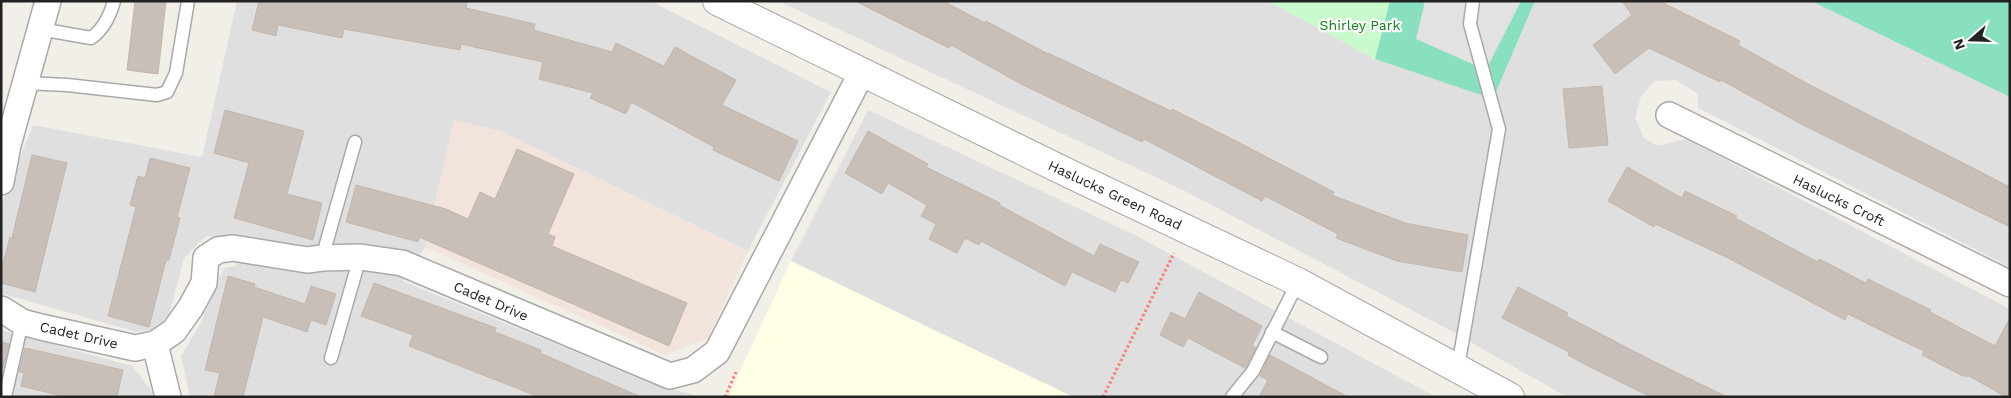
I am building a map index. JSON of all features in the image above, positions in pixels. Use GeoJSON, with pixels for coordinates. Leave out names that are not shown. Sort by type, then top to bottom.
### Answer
{"type":"FeatureCollection","features":[{"type":"Feature","properties":{"kind":"street"},"geometry":{"type":"LineString","coordinates":[[1,182],[8,145],[48,1]]}},
{"type":"Feature","properties":{"kind":"street","name":"Haslucks Green Road"},"geometry":{"type":"LineString","coordinates":[[716,1],[1072,175],[1298,282],[1458,367],[1510,397]]}},
{"type":"Feature","properties":{"kind":"street","name":"Cadet Drive"},"geometry":{"type":"LineString","coordinates":[[1,309],[22,322],[135,348],[154,344],[174,331],[204,284],[206,258],[218,250],[233,248],[307,260],[360,258],[402,263],[670,376],[693,370],[717,352],[862,72]]}},
{"type":"Feature","properties":{"kind":"street","name":"Haslucks Croft"},"geometry":{"type":"LineString","coordinates":[[1669,115],[2010,284]]}},
{"type":"Feature","properties":{"kind":"street"},"geometry":{"type":"LineString","coordinates":[[154,344],[168,397]]}},
{"type":"Feature","properties":{"kind":"lane"},"geometry":{"type":"LineString","coordinates":[[40,29],[91,38],[101,31],[114,1]]}},
{"type":"Feature","properties":{"kind":"lane"},"geometry":{"type":"LineString","coordinates":[[25,83],[67,85],[157,95],[168,92],[176,73],[188,1]]}},
{"type":"Feature","properties":{"kind":"lane"},"geometry":{"type":"LineString","coordinates":[[1458,367],[1499,129],[1470,24],[1473,1]]}},
{"type":"Feature","properties":{"kind":"lane"},"geometry":{"type":"LineString","coordinates":[[322,258],[355,142]]}},
{"type":"Feature","properties":{"kind":"lane"},"geometry":{"type":"LineString","coordinates":[[331,358],[360,258]]}},
{"type":"Feature","properties":{"kind":"lane"},"geometry":{"type":"LineString","coordinates":[[1232,397],[1253,371],[1298,282]]}},
{"type":"Feature","properties":{"kind":"lane"},"geometry":{"type":"LineString","coordinates":[[5,397],[22,322]]}},
{"type":"Feature","properties":{"kind":"lane"},"geometry":{"type":"LineString","coordinates":[[1272,332],[1321,357]]}},
{"type":"Feature","properties":{"kind":"path"},"geometry":{"type":"LineString","coordinates":[[1103,397],[1186,228]]}},
{"type":"Feature","properties":{"kind":"shaded area"},"geometry":{"type":"Polygon","coordinates":[[[237,1],[650,1],[831,92],[748,251],[500,131],[454,121],[425,247],[403,281],[650,383],[700,397],[190,397],[181,356],[200,324],[224,268],[236,266],[228,238],[206,236],[184,258],[168,319],[152,330],[137,332],[3,294],[1,205],[33,125],[202,157],[237,1]]]}},
{"type":"Feature","properties":{"kind":"shaded area"},"geometry":{"type":"Polygon","coordinates":[[[778,1],[1268,1],[1375,59],[1493,99],[1535,1],[1811,1],[2010,97],[2010,267],[1698,108],[1698,94],[1677,80],[1655,81],[1641,96],[1635,118],[1644,138],[1658,146],[1686,139],[2010,309],[2010,397],[1567,397],[1444,327],[1181,189],[778,1]]]}},
{"type":"Feature","properties":{"kind":"shaded area"},"geometry":{"type":"Polygon","coordinates":[[[1425,1],[1521,1],[1486,70],[1416,39],[1425,1]]]}},
{"type":"Feature","properties":{"kind":"shaded area"},"geometry":{"type":"Polygon","coordinates":[[[868,110],[1133,234],[1436,397],[1073,397],[791,261],[868,110]]]}},
{"type":"Feature","properties":{"kind":"shaded area"},"geometry":{"type":"Polygon","coordinates":[[[454,120],[500,131],[748,251],[708,338],[665,355],[425,247],[454,120]]]}},
{"type":"Feature","properties":{"kind":"shaded area"},"geometry":{"type":"Polygon","coordinates":[[[791,261],[1073,397],[728,397],[791,261]]]}},
{"type":"Feature","properties":{"kind":"shaded area"},"geometry":{"type":"Polygon","coordinates":[[[1,330],[132,366],[150,389],[153,397],[1,397],[1,330]]]}},
{"type":"Feature","properties":{"kind":"green space","name":"Shirley Park"},"geometry":{"type":"Polygon","coordinates":[[[1268,1],[1390,1],[1375,59],[1268,1]]]}},
{"type":"Feature","properties":{"kind":"green space"},"geometry":{"type":"Polygon","coordinates":[[[1390,1],[1535,1],[1493,99],[1375,59],[1390,1]]]}},
{"type":"Feature","properties":{"kind":"green space"},"geometry":{"type":"Polygon","coordinates":[[[1811,1],[2010,1],[2010,97],[1811,1]]]}},
{"type":"Feature","properties":{"kind":"building"},"geometry":{"type":"Polygon","coordinates":[[[135,1],[166,1],[158,74],[127,70],[135,1]]]}},
{"type":"Feature","properties":{"kind":"building"},"geometry":{"type":"Polygon","coordinates":[[[259,1],[467,1],[466,8],[535,24],[534,30],[612,52],[616,43],[664,66],[675,47],[736,80],[722,105],[798,141],[779,181],[713,150],[714,147],[631,102],[626,114],[590,98],[593,93],[539,79],[543,62],[461,44],[460,50],[344,29],[342,38],[278,25],[276,36],[252,30],[259,1]]]}},
{"type":"Feature","properties":{"kind":"building"},"geometry":{"type":"Polygon","coordinates":[[[855,1],[943,1],[985,23],[986,21],[1048,54],[1171,111],[1172,109],[1334,192],[1332,195],[1405,223],[1468,235],[1462,272],[1397,261],[1336,238],[1338,234],[1265,196],[1262,201],[1144,139],[1142,142],[1021,84],[951,45],[949,48],[855,1]]]}},
{"type":"Feature","properties":{"kind":"building"},"geometry":{"type":"Polygon","coordinates":[[[1622,1],[1659,1],[1740,41],[1738,45],[1810,85],[2010,187],[2010,227],[1803,125],[1721,80],[1720,82],[1649,48],[1615,74],[1593,45],[1632,15],[1622,1]]]}},
{"type":"Feature","properties":{"kind":"building"},"geometry":{"type":"Polygon","coordinates":[[[1602,86],[1608,145],[1569,148],[1563,89],[1602,86]]]}},
{"type":"Feature","properties":{"kind":"building"},"geometry":{"type":"Polygon","coordinates":[[[225,110],[304,131],[287,194],[322,203],[313,240],[234,218],[249,163],[214,153],[225,110]]]}},
{"type":"Feature","properties":{"kind":"building"},"geometry":{"type":"Polygon","coordinates":[[[868,131],[928,164],[926,167],[1000,203],[999,205],[1094,256],[1100,244],[1139,262],[1128,283],[1121,280],[1115,292],[1072,272],[1065,286],[981,241],[979,245],[965,238],[957,253],[929,239],[936,224],[921,216],[927,205],[888,183],[882,194],[845,173],[868,131]]]}},
{"type":"Feature","properties":{"kind":"building"},"geometry":{"type":"Polygon","coordinates":[[[517,149],[574,174],[548,234],[555,237],[552,246],[687,303],[669,346],[419,237],[418,242],[346,222],[356,185],[446,209],[468,219],[480,192],[495,199],[517,149]]]}},
{"type":"Feature","properties":{"kind":"building"},"geometry":{"type":"Polygon","coordinates":[[[32,155],[67,163],[35,292],[1,283],[1,271],[10,237],[12,238],[32,155]]]}},
{"type":"Feature","properties":{"kind":"building"},"geometry":{"type":"Polygon","coordinates":[[[150,158],[190,168],[177,217],[180,218],[169,260],[166,260],[149,327],[108,316],[136,207],[130,205],[138,176],[145,178],[150,158]]]}},
{"type":"Feature","properties":{"kind":"building"},"geometry":{"type":"Polygon","coordinates":[[[1627,167],[1682,198],[1685,191],[1737,216],[1735,218],[1818,262],[1819,259],[1866,283],[1868,279],[1931,310],[1930,312],[1995,346],[2010,318],[2010,397],[2006,397],[1969,376],[1963,376],[1922,355],[1924,351],[1848,314],[1845,320],[1728,258],[1655,224],[1654,227],[1608,201],[1627,167]]]}},
{"type":"Feature","properties":{"kind":"building"},"geometry":{"type":"Polygon","coordinates":[[[228,276],[255,284],[254,287],[305,304],[311,286],[336,294],[326,325],[311,320],[307,332],[263,317],[243,397],[214,397],[220,373],[205,370],[228,276]]]}},
{"type":"Feature","properties":{"kind":"building"},"geometry":{"type":"Polygon","coordinates":[[[374,283],[496,328],[495,332],[541,350],[540,353],[641,397],[539,397],[409,346],[413,335],[361,316],[374,283]]]}},
{"type":"Feature","properties":{"kind":"building"},"geometry":{"type":"Polygon","coordinates":[[[1518,287],[1568,313],[1566,316],[1727,397],[1651,397],[1592,368],[1568,355],[1569,352],[1502,318],[1518,287]]]}},
{"type":"Feature","properties":{"kind":"building"},"geometry":{"type":"Polygon","coordinates":[[[1199,292],[1262,326],[1252,346],[1256,348],[1245,368],[1188,338],[1183,347],[1160,335],[1171,312],[1185,319],[1199,292]]]}},
{"type":"Feature","properties":{"kind":"building"},"geometry":{"type":"Polygon","coordinates":[[[1,342],[9,344],[3,368],[1,367],[1,342]]]}},
{"type":"Feature","properties":{"kind":"building"},"geometry":{"type":"Polygon","coordinates":[[[25,348],[123,370],[117,397],[66,397],[21,386],[24,373],[19,372],[25,348]]]}},
{"type":"Feature","properties":{"kind":"building"},"geometry":{"type":"Polygon","coordinates":[[[1270,355],[1348,397],[1259,397],[1268,380],[1260,376],[1270,355]]]}}]}
